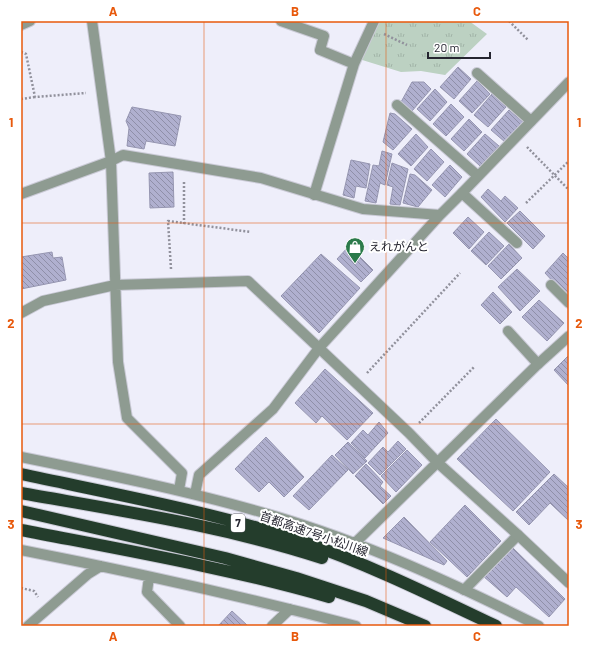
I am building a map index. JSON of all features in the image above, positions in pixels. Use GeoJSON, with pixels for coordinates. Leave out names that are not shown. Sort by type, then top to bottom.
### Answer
{"type":"FeatureCollection","features":[{"type":"Feature","properties":{"kind":"highway","name":"首都高速7号小松川線"},"geometry":{"type":"LineString","coordinates":[[21,474],[227,520],[299,541],[373,569],[496,626]]}},
{"type":"Feature","properties":{"kind":"highway"},"geometry":{"type":"LineString","coordinates":[[21,493],[222,530],[294,548],[369,573],[446,602]]}},
{"type":"Feature","properties":{"kind":"highway"},"geometry":{"type":"LineString","coordinates":[[21,510],[225,558],[296,578],[366,601],[425,626]]}},
{"type":"Feature","properties":{"kind":"highway"},"geometry":{"type":"LineString","coordinates":[[21,530],[225,570],[292,586],[361,606],[421,626]]}},
{"type":"Feature","properties":{"kind":"street"},"geometry":{"type":"LineString","coordinates":[[21,25],[30,21]]}},
{"type":"Feature","properties":{"kind":"street"},"geometry":{"type":"LineString","coordinates":[[92,21],[111,161],[118,362],[127,418],[182,473],[179,490]]}},
{"type":"Feature","properties":{"kind":"street"},"geometry":{"type":"LineString","coordinates":[[281,21],[324,36],[320,50],[354,64]]}},
{"type":"Feature","properties":{"kind":"street"},"geometry":{"type":"LineString","coordinates":[[314,195],[354,64],[372,25]]}},
{"type":"Feature","properties":{"kind":"street"},"geometry":{"type":"LineString","coordinates":[[477,73],[531,122]]}},
{"type":"Feature","properties":{"kind":"street"},"geometry":{"type":"LineString","coordinates":[[195,494],[199,475],[274,409],[319,348],[440,215],[569,82]]}},
{"type":"Feature","properties":{"kind":"street"},"geometry":{"type":"LineString","coordinates":[[397,105],[478,176]]}},
{"type":"Feature","properties":{"kind":"street"},"geometry":{"type":"LineString","coordinates":[[21,194],[111,161],[123,155],[260,178],[363,209],[440,215]]}},
{"type":"Feature","properties":{"kind":"street"},"geometry":{"type":"LineString","coordinates":[[462,193],[517,243]]}},
{"type":"Feature","properties":{"kind":"street"},"geometry":{"type":"LineString","coordinates":[[21,313],[43,301],[115,285],[248,281],[409,433],[438,463],[518,534],[569,583]]}},
{"type":"Feature","properties":{"kind":"street"},"geometry":{"type":"LineString","coordinates":[[552,285],[569,303]]}},
{"type":"Feature","properties":{"kind":"street"},"geometry":{"type":"LineString","coordinates":[[508,331],[538,364]]}},
{"type":"Feature","properties":{"kind":"street"},"geometry":{"type":"LineString","coordinates":[[354,544],[538,364],[569,336]]}},
{"type":"Feature","properties":{"kind":"street"},"geometry":{"type":"LineString","coordinates":[[21,457],[179,490],[273,515],[410,565],[539,626]]}},
{"type":"Feature","properties":{"kind":"street"},"geometry":{"type":"LineString","coordinates":[[464,590],[518,534]]}},
{"type":"Feature","properties":{"kind":"street"},"geometry":{"type":"LineString","coordinates":[[21,550],[101,566],[290,609],[356,626]]}},
{"type":"Feature","properties":{"kind":"street"},"geometry":{"type":"LineString","coordinates":[[28,626],[88,574],[101,566]]}},
{"type":"Feature","properties":{"kind":"street"},"geometry":{"type":"LineString","coordinates":[[149,577],[147,592],[180,626]]}},
{"type":"Feature","properties":{"kind":"street"},"geometry":{"type":"LineString","coordinates":[[272,626],[290,609]]}},
{"type":"Feature","properties":{"kind":"path"},"geometry":{"type":"LineString","coordinates":[[508,21],[528,40]]}},
{"type":"Feature","properties":{"kind":"path"},"geometry":{"type":"LineString","coordinates":[[372,25],[407,45]]}},
{"type":"Feature","properties":{"kind":"path"},"geometry":{"type":"LineString","coordinates":[[21,52],[26,54],[35,97]]}},
{"type":"Feature","properties":{"kind":"path"},"geometry":{"type":"LineString","coordinates":[[21,99],[101,92]]}},
{"type":"Feature","properties":{"kind":"path"},"geometry":{"type":"LineString","coordinates":[[517,137],[569,190]]}},
{"type":"Feature","properties":{"kind":"path"},"geometry":{"type":"LineString","coordinates":[[526,203],[569,161]]}},
{"type":"Feature","properties":{"kind":"path"},"geometry":{"type":"LineString","coordinates":[[184,224],[185,165]]}},
{"type":"Feature","properties":{"kind":"path"},"geometry":{"type":"LineString","coordinates":[[172,283],[168,221],[251,232]]}},
{"type":"Feature","properties":{"kind":"path"},"geometry":{"type":"LineString","coordinates":[[357,384],[460,273]]}},
{"type":"Feature","properties":{"kind":"path"},"geometry":{"type":"LineString","coordinates":[[409,433],[475,366]]}},
{"type":"Feature","properties":{"kind":"green space"},"geometry":{"type":"Polygon","coordinates":[[[377,21],[469,21],[487,34],[445,75],[421,71],[401,72],[359,59],[377,21]]]}},
{"type":"Feature","properties":{"kind":"building"},"geometry":{"type":"Polygon","coordinates":[[[458,67],[471,79],[454,99],[440,87],[458,67]]]}},
{"type":"Feature","properties":{"kind":"building"},"geometry":{"type":"Polygon","coordinates":[[[477,81],[490,94],[472,113],[459,101],[477,81]]]}},
{"type":"Feature","properties":{"kind":"building"},"geometry":{"type":"Polygon","coordinates":[[[412,82],[424,82],[431,89],[412,111],[401,102],[412,82]]]}},
{"type":"Feature","properties":{"kind":"building"},"geometry":{"type":"Polygon","coordinates":[[[435,89],[447,102],[430,121],[417,109],[435,89]]]}},
{"type":"Feature","properties":{"kind":"building"},"geometry":{"type":"Polygon","coordinates":[[[492,94],[506,107],[488,127],[474,115],[492,94]]]}},
{"type":"Feature","properties":{"kind":"building"},"geometry":{"type":"Polygon","coordinates":[[[451,104],[464,117],[446,136],[433,124],[451,104]]]}},
{"type":"Feature","properties":{"kind":"building"},"geometry":{"type":"Polygon","coordinates":[[[132,107],[181,116],[175,146],[146,141],[144,149],[127,146],[129,128],[126,121],[132,107]]]}},
{"type":"Feature","properties":{"kind":"building"},"geometry":{"type":"Polygon","coordinates":[[[509,110],[523,122],[505,142],[491,130],[509,110]]]}},
{"type":"Feature","properties":{"kind":"building"},"geometry":{"type":"Polygon","coordinates":[[[390,113],[395,114],[412,129],[393,150],[383,142],[390,113]]]}},
{"type":"Feature","properties":{"kind":"building"},"geometry":{"type":"Polygon","coordinates":[[[469,119],[482,132],[464,151],[451,139],[469,119]]]}},
{"type":"Feature","properties":{"kind":"building"},"geometry":{"type":"Polygon","coordinates":[[[416,134],[428,147],[411,166],[398,154],[416,134]]]}},
{"type":"Feature","properties":{"kind":"building"},"geometry":{"type":"Polygon","coordinates":[[[485,134],[499,146],[480,166],[467,154],[485,134]]]}},
{"type":"Feature","properties":{"kind":"building"},"geometry":{"type":"Polygon","coordinates":[[[431,149],[444,162],[427,181],[414,169],[431,149]]]}},
{"type":"Feature","properties":{"kind":"building"},"geometry":{"type":"Polygon","coordinates":[[[382,151],[392,154],[385,185],[380,183],[376,203],[365,201],[373,165],[379,166],[382,151]]]}},
{"type":"Feature","properties":{"kind":"building"},"geometry":{"type":"Polygon","coordinates":[[[351,160],[370,164],[366,188],[356,186],[354,198],[343,195],[351,160]]]}},
{"type":"Feature","properties":{"kind":"building"},"geometry":{"type":"Polygon","coordinates":[[[392,163],[408,169],[400,205],[390,204],[393,187],[387,185],[392,163]]]}},
{"type":"Feature","properties":{"kind":"building"},"geometry":{"type":"Polygon","coordinates":[[[450,165],[462,177],[445,197],[432,185],[450,165]]]}},
{"type":"Feature","properties":{"kind":"building"},"geometry":{"type":"Polygon","coordinates":[[[173,172],[174,207],[150,208],[149,173],[173,172]]]}},
{"type":"Feature","properties":{"kind":"building"},"geometry":{"type":"Polygon","coordinates":[[[410,174],[415,175],[432,190],[418,207],[403,203],[410,174]]]}},
{"type":"Feature","properties":{"kind":"building"},"geometry":{"type":"Polygon","coordinates":[[[488,189],[501,201],[505,196],[518,208],[505,222],[481,197],[488,189]]]}},
{"type":"Feature","properties":{"kind":"building"},"geometry":{"type":"Polygon","coordinates":[[[520,211],[545,236],[533,249],[507,223],[520,211]]]}},
{"type":"Feature","properties":{"kind":"building"},"geometry":{"type":"Polygon","coordinates":[[[468,217],[484,232],[469,249],[453,233],[468,217]]]}},
{"type":"Feature","properties":{"kind":"building"},"geometry":{"type":"Polygon","coordinates":[[[489,232],[504,246],[486,265],[471,251],[489,232]]]}},
{"type":"Feature","properties":{"kind":"building"},"geometry":{"type":"Polygon","coordinates":[[[509,244],[522,258],[501,279],[488,266],[509,244]]]}},
{"type":"Feature","properties":{"kind":"building"},"geometry":{"type":"Polygon","coordinates":[[[349,246],[373,270],[361,282],[337,259],[349,246]]]}},
{"type":"Feature","properties":{"kind":"building"},"geometry":{"type":"Polygon","coordinates":[[[52,252],[53,258],[62,257],[66,280],[21,289],[21,257],[52,252]]]}},
{"type":"Feature","properties":{"kind":"building"},"geometry":{"type":"Polygon","coordinates":[[[563,253],[569,259],[569,299],[545,273],[563,253]]]}},
{"type":"Feature","properties":{"kind":"building"},"geometry":{"type":"Polygon","coordinates":[[[321,254],[360,288],[319,333],[281,296],[321,254]]]}},
{"type":"Feature","properties":{"kind":"building"},"geometry":{"type":"Polygon","coordinates":[[[517,269],[540,291],[520,311],[498,287],[517,269]]]}},
{"type":"Feature","properties":{"kind":"building"},"geometry":{"type":"Polygon","coordinates":[[[493,292],[512,312],[500,324],[481,305],[493,292]]]}},
{"type":"Feature","properties":{"kind":"building"},"geometry":{"type":"Polygon","coordinates":[[[539,300],[564,323],[547,341],[522,317],[539,300]]]}},
{"type":"Feature","properties":{"kind":"building"},"geometry":{"type":"Polygon","coordinates":[[[569,355],[569,386],[554,370],[569,355]]]}},
{"type":"Feature","properties":{"kind":"building"},"geometry":{"type":"Polygon","coordinates":[[[325,369],[373,413],[347,440],[322,416],[316,423],[295,403],[325,369]]]}},
{"type":"Feature","properties":{"kind":"building"},"geometry":{"type":"Polygon","coordinates":[[[496,419],[550,472],[513,511],[457,459],[496,419]]]}},
{"type":"Feature","properties":{"kind":"building"},"geometry":{"type":"Polygon","coordinates":[[[379,422],[388,433],[365,458],[351,443],[363,430],[368,435],[379,422]]]}},
{"type":"Feature","properties":{"kind":"building"},"geometry":{"type":"Polygon","coordinates":[[[266,437],[304,477],[284,497],[269,482],[259,492],[235,469],[266,437]]]}},
{"type":"Feature","properties":{"kind":"building"},"geometry":{"type":"Polygon","coordinates":[[[398,441],[406,449],[380,475],[368,463],[383,447],[388,452],[398,441]]]}},
{"type":"Feature","properties":{"kind":"building"},"geometry":{"type":"Polygon","coordinates":[[[348,442],[367,461],[353,474],[335,455],[348,442]]]}},
{"type":"Feature","properties":{"kind":"building"},"geometry":{"type":"Polygon","coordinates":[[[407,450],[422,465],[396,492],[381,476],[407,450]]]}},
{"type":"Feature","properties":{"kind":"building"},"geometry":{"type":"Polygon","coordinates":[[[332,455],[348,470],[309,510],[293,496],[332,455]]]}},
{"type":"Feature","properties":{"kind":"building"},"geometry":{"type":"Polygon","coordinates":[[[366,464],[383,482],[380,486],[391,496],[383,504],[355,476],[366,464]]]}},
{"type":"Feature","properties":{"kind":"building"},"geometry":{"type":"Polygon","coordinates":[[[554,474],[569,488],[569,521],[550,503],[529,525],[516,512],[554,474]]]}},
{"type":"Feature","properties":{"kind":"building"},"geometry":{"type":"Polygon","coordinates":[[[465,505],[501,541],[467,577],[430,542],[465,505]]]}},
{"type":"Feature","properties":{"kind":"building"},"geometry":{"type":"Polygon","coordinates":[[[404,517],[447,561],[444,565],[383,538],[404,517]]]}},
{"type":"Feature","properties":{"kind":"building"},"geometry":{"type":"Polygon","coordinates":[[[512,547],[565,599],[549,617],[516,587],[507,597],[483,576],[512,547]]]}},
{"type":"Feature","properties":{"kind":"building"},"geometry":{"type":"Polygon","coordinates":[[[232,611],[248,626],[218,626],[232,611]]]}},
{"type":"Feature","properties":{"kind":"place","name":"えれがんと"},"geometry":{"type":"Point","coordinates":[355,264]}}]}
